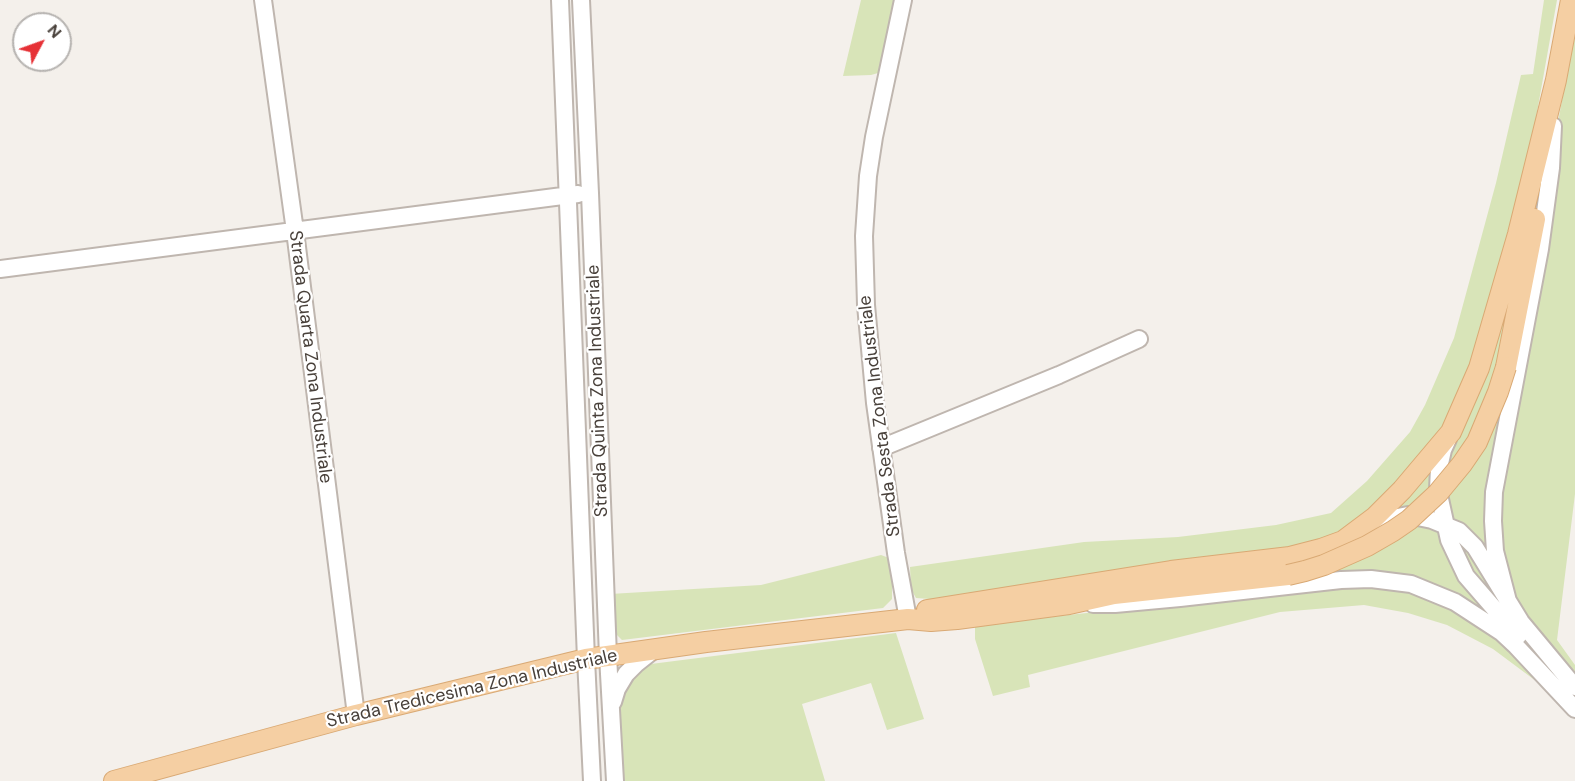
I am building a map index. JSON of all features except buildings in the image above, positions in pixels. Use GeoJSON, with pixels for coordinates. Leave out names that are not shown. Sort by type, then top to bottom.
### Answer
{"type":"FeatureCollection","features":[{"type":"Feature","properties":{"kind":"main road"},"geometry":{"type":"LineString","coordinates":[[908,619],[929,609],[1171,571],[1290,557],[1343,541],[1375,517],[1402,490],[1451,432],[1479,368],[1518,234],[1556,80],[1571,0]]}},
{"type":"Feature","properties":{"kind":"main road"},"geometry":{"type":"LineString","coordinates":[[908,619],[931,621],[957,619],[1069,604],[1114,594],[1288,575],[1324,565],[1367,546],[1409,520],[1438,493],[1462,464],[1477,442],[1492,409],[1506,367],[1553,126],[1556,80]]}},
{"type":"Feature","properties":{"kind":"main road","name":"Strada Tredicesima Zona Industriale"},"geometry":{"type":"LineString","coordinates":[[114,781],[356,715],[586,659],[908,619]]}},
{"type":"Feature","properties":{"kind":"street","name":"Strada Quarta Zona Industriale"},"geometry":{"type":"LineString","coordinates":[[263,0],[295,231],[356,715]]}},
{"type":"Feature","properties":{"kind":"street","name":"Strada Quinta Zona Industriale"},"geometry":{"type":"LineString","coordinates":[[560,0],[592,781]]}},
{"type":"Feature","properties":{"kind":"street","name":"Strada Quinta Zona Industriale"},"geometry":{"type":"LineString","coordinates":[[581,0],[615,781]]}},
{"type":"Feature","properties":{"kind":"street","name":"Strada Sesta Zona Industriale"},"geometry":{"type":"LineString","coordinates":[[903,0],[874,137],[868,176],[864,236],[866,305],[875,403],[896,553],[908,619]]}},
{"type":"Feature","properties":{"kind":"street"},"geometry":{"type":"LineString","coordinates":[[564,110],[586,108]]}},
{"type":"Feature","properties":{"kind":"street"},"geometry":{"type":"LineString","coordinates":[[1508,601],[1495,551],[1494,492],[1540,249],[1551,168],[1553,126]]}},
{"type":"Feature","properties":{"kind":"street"},"geometry":{"type":"LineString","coordinates":[[0,269],[590,193]]}},
{"type":"Feature","properties":{"kind":"street"},"geometry":{"type":"LineString","coordinates":[[881,448],[1059,375],[1139,339]]}},
{"type":"Feature","properties":{"kind":"street"},"geometry":{"type":"LineString","coordinates":[[1451,432],[1438,468],[1438,490],[1452,547],[1466,576],[1552,676],[1575,708]]}},
{"type":"Feature","properties":{"kind":"street"},"geometry":{"type":"LineString","coordinates":[[1343,541],[1392,518],[1408,515],[1422,517],[1459,531],[1475,547],[1521,622],[1575,687]]}},
{"type":"Feature","properties":{"kind":"street"},"geometry":{"type":"LineString","coordinates":[[1069,604],[1126,603],[1341,580],[1371,579],[1411,584],[1455,602],[1501,632],[1575,708]]}},
{"type":"Feature","properties":{"kind":"street"},"geometry":{"type":"LineString","coordinates":[[612,708],[621,681],[636,664],[655,649]]}},
{"type":"Feature","properties":{"kind":"green space"},"geometry":{"type":"Polygon","coordinates":[[[861,0],[895,0],[878,73],[843,76],[861,0]]]}},
{"type":"Feature","properties":{"kind":"green space"},"geometry":{"type":"Polygon","coordinates":[[[1544,0],[1557,0],[1524,185],[1494,302],[1454,410],[1422,461],[1353,525],[1317,543],[943,600],[916,598],[911,589],[910,567],[1084,542],[1178,537],[1276,525],[1331,513],[1367,481],[1410,432],[1425,405],[1454,338],[1496,183],[1521,75],[1533,74],[1544,0]]]}},
{"type":"Feature","properties":{"kind":"green space"},"geometry":{"type":"Polygon","coordinates":[[[1575,32],[1575,494],[1557,640],[1575,665],[1575,677],[1538,634],[1510,594],[1502,570],[1497,495],[1557,127],[1575,32]]]}},
{"type":"Feature","properties":{"kind":"green space"},"geometry":{"type":"Polygon","coordinates":[[[1520,255],[1512,371],[1492,568],[1448,522],[1444,460],[1520,255]]]}},
{"type":"Feature","properties":{"kind":"green space"},"geometry":{"type":"Polygon","coordinates":[[[1436,456],[1441,518],[1395,512],[1409,490],[1436,456]]]}},
{"type":"Feature","properties":{"kind":"green space"},"geometry":{"type":"Polygon","coordinates":[[[1420,520],[1442,528],[1503,628],[1453,595],[1304,578],[1420,520]]]}},
{"type":"Feature","properties":{"kind":"green space"},"geometry":{"type":"Polygon","coordinates":[[[1451,531],[1463,539],[1511,622],[1470,576],[1451,531]]]}},
{"type":"Feature","properties":{"kind":"green space"},"geometry":{"type":"Polygon","coordinates":[[[881,555],[889,558],[892,582],[892,599],[883,608],[622,640],[616,634],[613,625],[610,594],[761,585],[881,555]]]}},
{"type":"Feature","properties":{"kind":"green space"},"geometry":{"type":"Polygon","coordinates":[[[1357,584],[1383,585],[1436,598],[1498,638],[1537,677],[1540,684],[1493,649],[1447,625],[1408,613],[1364,605],[1280,612],[1028,675],[1030,687],[993,696],[975,639],[975,625],[1357,584]]]}},
{"type":"Feature","properties":{"kind":"green space"},"geometry":{"type":"Polygon","coordinates":[[[896,633],[924,719],[887,730],[871,683],[802,704],[825,781],[623,781],[619,700],[626,684],[643,665],[896,633]]]}}]}
